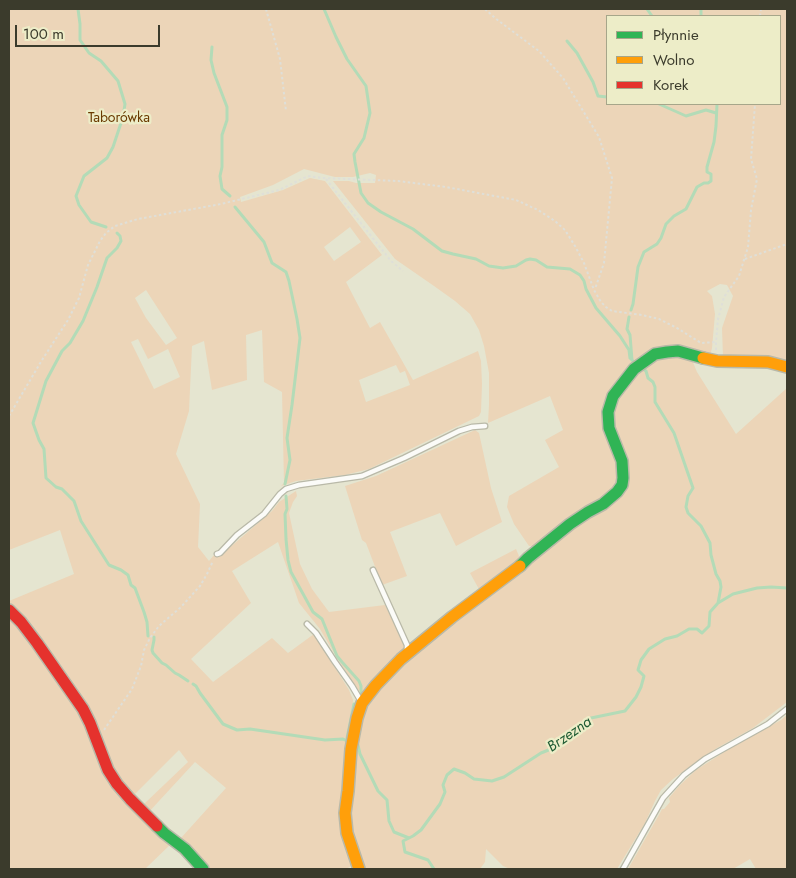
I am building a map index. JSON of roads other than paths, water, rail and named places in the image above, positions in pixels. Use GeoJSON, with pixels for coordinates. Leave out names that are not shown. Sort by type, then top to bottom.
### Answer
{"type":"FeatureCollection","features":[{"type":"Feature","properties":{"kind":"street"},"geometry":{"type":"LineString","coordinates":[[359,869],[347,833],[345,813],[351,749],[362,703],[401,659],[452,616],[520,566],[570,524],[603,504],[617,492],[624,478],[622,461],[609,428],[608,412],[613,396],[634,369],[655,354],[678,351],[717,361],[768,362],[787,367]]}},
{"type":"Feature","properties":{"kind":"street"},"geometry":{"type":"LineString","coordinates":[[9,610],[37,643],[79,703],[90,723],[108,770],[117,784],[164,833],[185,849],[203,869]]}},
{"type":"Feature","properties":{"kind":"lane"},"geometry":{"type":"LineString","coordinates":[[216,554],[220,553],[238,534],[264,514],[286,489],[298,485],[362,476],[459,432],[472,427],[485,426]]}},
{"type":"Feature","properties":{"kind":"lane"},"geometry":{"type":"LineString","coordinates":[[373,570],[407,645],[407,654]]}},
{"type":"Feature","properties":{"kind":"lane"},"geometry":{"type":"LineString","coordinates":[[307,624],[316,633],[362,703]]}},
{"type":"Feature","properties":{"kind":"lane"},"geometry":{"type":"LineString","coordinates":[[623,869],[663,798],[684,775],[705,759],[768,724],[787,709]]}},
{"type":"Feature","properties":{"kind":"waterway"},"geometry":{"type":"LineString","coordinates":[[78,9],[80,40],[89,53],[101,61],[118,81],[125,104],[123,117],[113,147],[107,158],[84,176],[76,196],[79,205],[91,222],[106,227]]}},
{"type":"Feature","properties":{"kind":"waterway"},"geometry":{"type":"LineString","coordinates":[[324,9],[347,59],[366,86],[370,113],[364,138],[354,154],[361,193],[368,203],[413,229],[442,251],[476,259],[489,266],[503,268],[516,266],[530,259],[536,260],[547,267],[570,269],[580,275],[596,308],[620,336],[629,350],[630,358],[635,363]]}},
{"type":"Feature","properties":{"kind":"waterway"},"geometry":{"type":"LineString","coordinates":[[647,9],[651,15]]}},
{"type":"Feature","properties":{"kind":"waterway"},"geometry":{"type":"LineString","coordinates":[[701,9],[701,15]]}},
{"type":"Feature","properties":{"kind":"waterway"},"geometry":{"type":"LineString","coordinates":[[567,41],[577,53],[593,82],[598,96],[606,97]]}},
{"type":"Feature","properties":{"kind":"waterway"},"geometry":{"type":"LineString","coordinates":[[212,47],[211,60],[214,73],[227,107],[227,120],[222,135],[222,167],[220,176],[222,189],[230,196]]}},
{"type":"Feature","properties":{"kind":"waterway"},"geometry":{"type":"LineString","coordinates":[[661,105],[686,116],[706,110],[716,113]]}},
{"type":"Feature","properties":{"kind":"waterway"},"geometry":{"type":"LineString","coordinates":[[631,310],[638,267],[644,252],[657,244],[666,224],[674,216],[686,209],[697,187],[711,181],[711,174],[707,172],[707,167],[714,142],[717,105]]}},
{"type":"Feature","properties":{"kind":"waterway"},"geometry":{"type":"LineString","coordinates":[[235,207],[264,242],[272,263],[286,272],[297,319],[300,338],[287,438],[290,460],[285,484]]}},
{"type":"Feature","properties":{"kind":"waterway"},"geometry":{"type":"LineString","coordinates":[[117,233],[121,241],[107,258],[83,321],[70,343],[62,351],[46,381],[33,423],[44,449],[46,478],[56,487],[62,489],[74,501],[81,521],[109,565],[128,575],[144,612],[148,636]]}},
{"type":"Feature","properties":{"kind":"waterway"},"geometry":{"type":"LineString","coordinates":[[629,317],[627,329],[630,335],[632,360]]}},
{"type":"Feature","properties":{"kind":"waterway"},"geometry":{"type":"LineString","coordinates":[[643,369],[646,371],[648,378],[653,382],[655,402],[674,433],[693,488],[688,496],[686,507],[688,513],[701,526],[710,543],[711,555],[721,587],[718,603]]}},
{"type":"Feature","properties":{"kind":"waterway"},"geometry":{"type":"LineString","coordinates":[[286,496],[286,539],[291,572],[313,612],[322,619],[337,656],[359,681],[361,693]]}},
{"type":"Feature","properties":{"kind":"waterway","name":"Brzezna"},"geometry":{"type":"LineString","coordinates":[[434,869],[428,860],[405,852],[403,841],[421,830],[440,804],[445,792],[443,785],[447,775],[454,769],[474,779],[492,781],[504,777],[541,753],[556,747],[577,727],[591,718],[625,711],[641,687],[644,676],[638,670],[641,660],[649,649],[665,639],[677,636],[689,629],[697,629],[702,633],[709,626],[710,612],[718,603],[733,594],[757,588],[787,588]]}},
{"type":"Feature","properties":{"kind":"waterway"},"geometry":{"type":"LineString","coordinates":[[154,637],[153,653],[162,663],[188,681]]}},
{"type":"Feature","properties":{"kind":"waterway"},"geometry":{"type":"LineString","coordinates":[[193,684],[223,724],[237,730],[250,729],[325,740],[343,739],[347,741]]}},
{"type":"Feature","properties":{"kind":"waterway"},"geometry":{"type":"LineString","coordinates":[[347,738],[354,704]]}},
{"type":"Feature","properties":{"kind":"waterway"},"geometry":{"type":"LineString","coordinates":[[356,745],[358,745],[360,754],[378,791],[387,800],[389,821],[394,832],[409,838]]}},
{"type":"Feature","properties":{"kind":"park label","name":"Taborówka"},"geometry":{"type":"Point","coordinates":[119,119]}}]}
